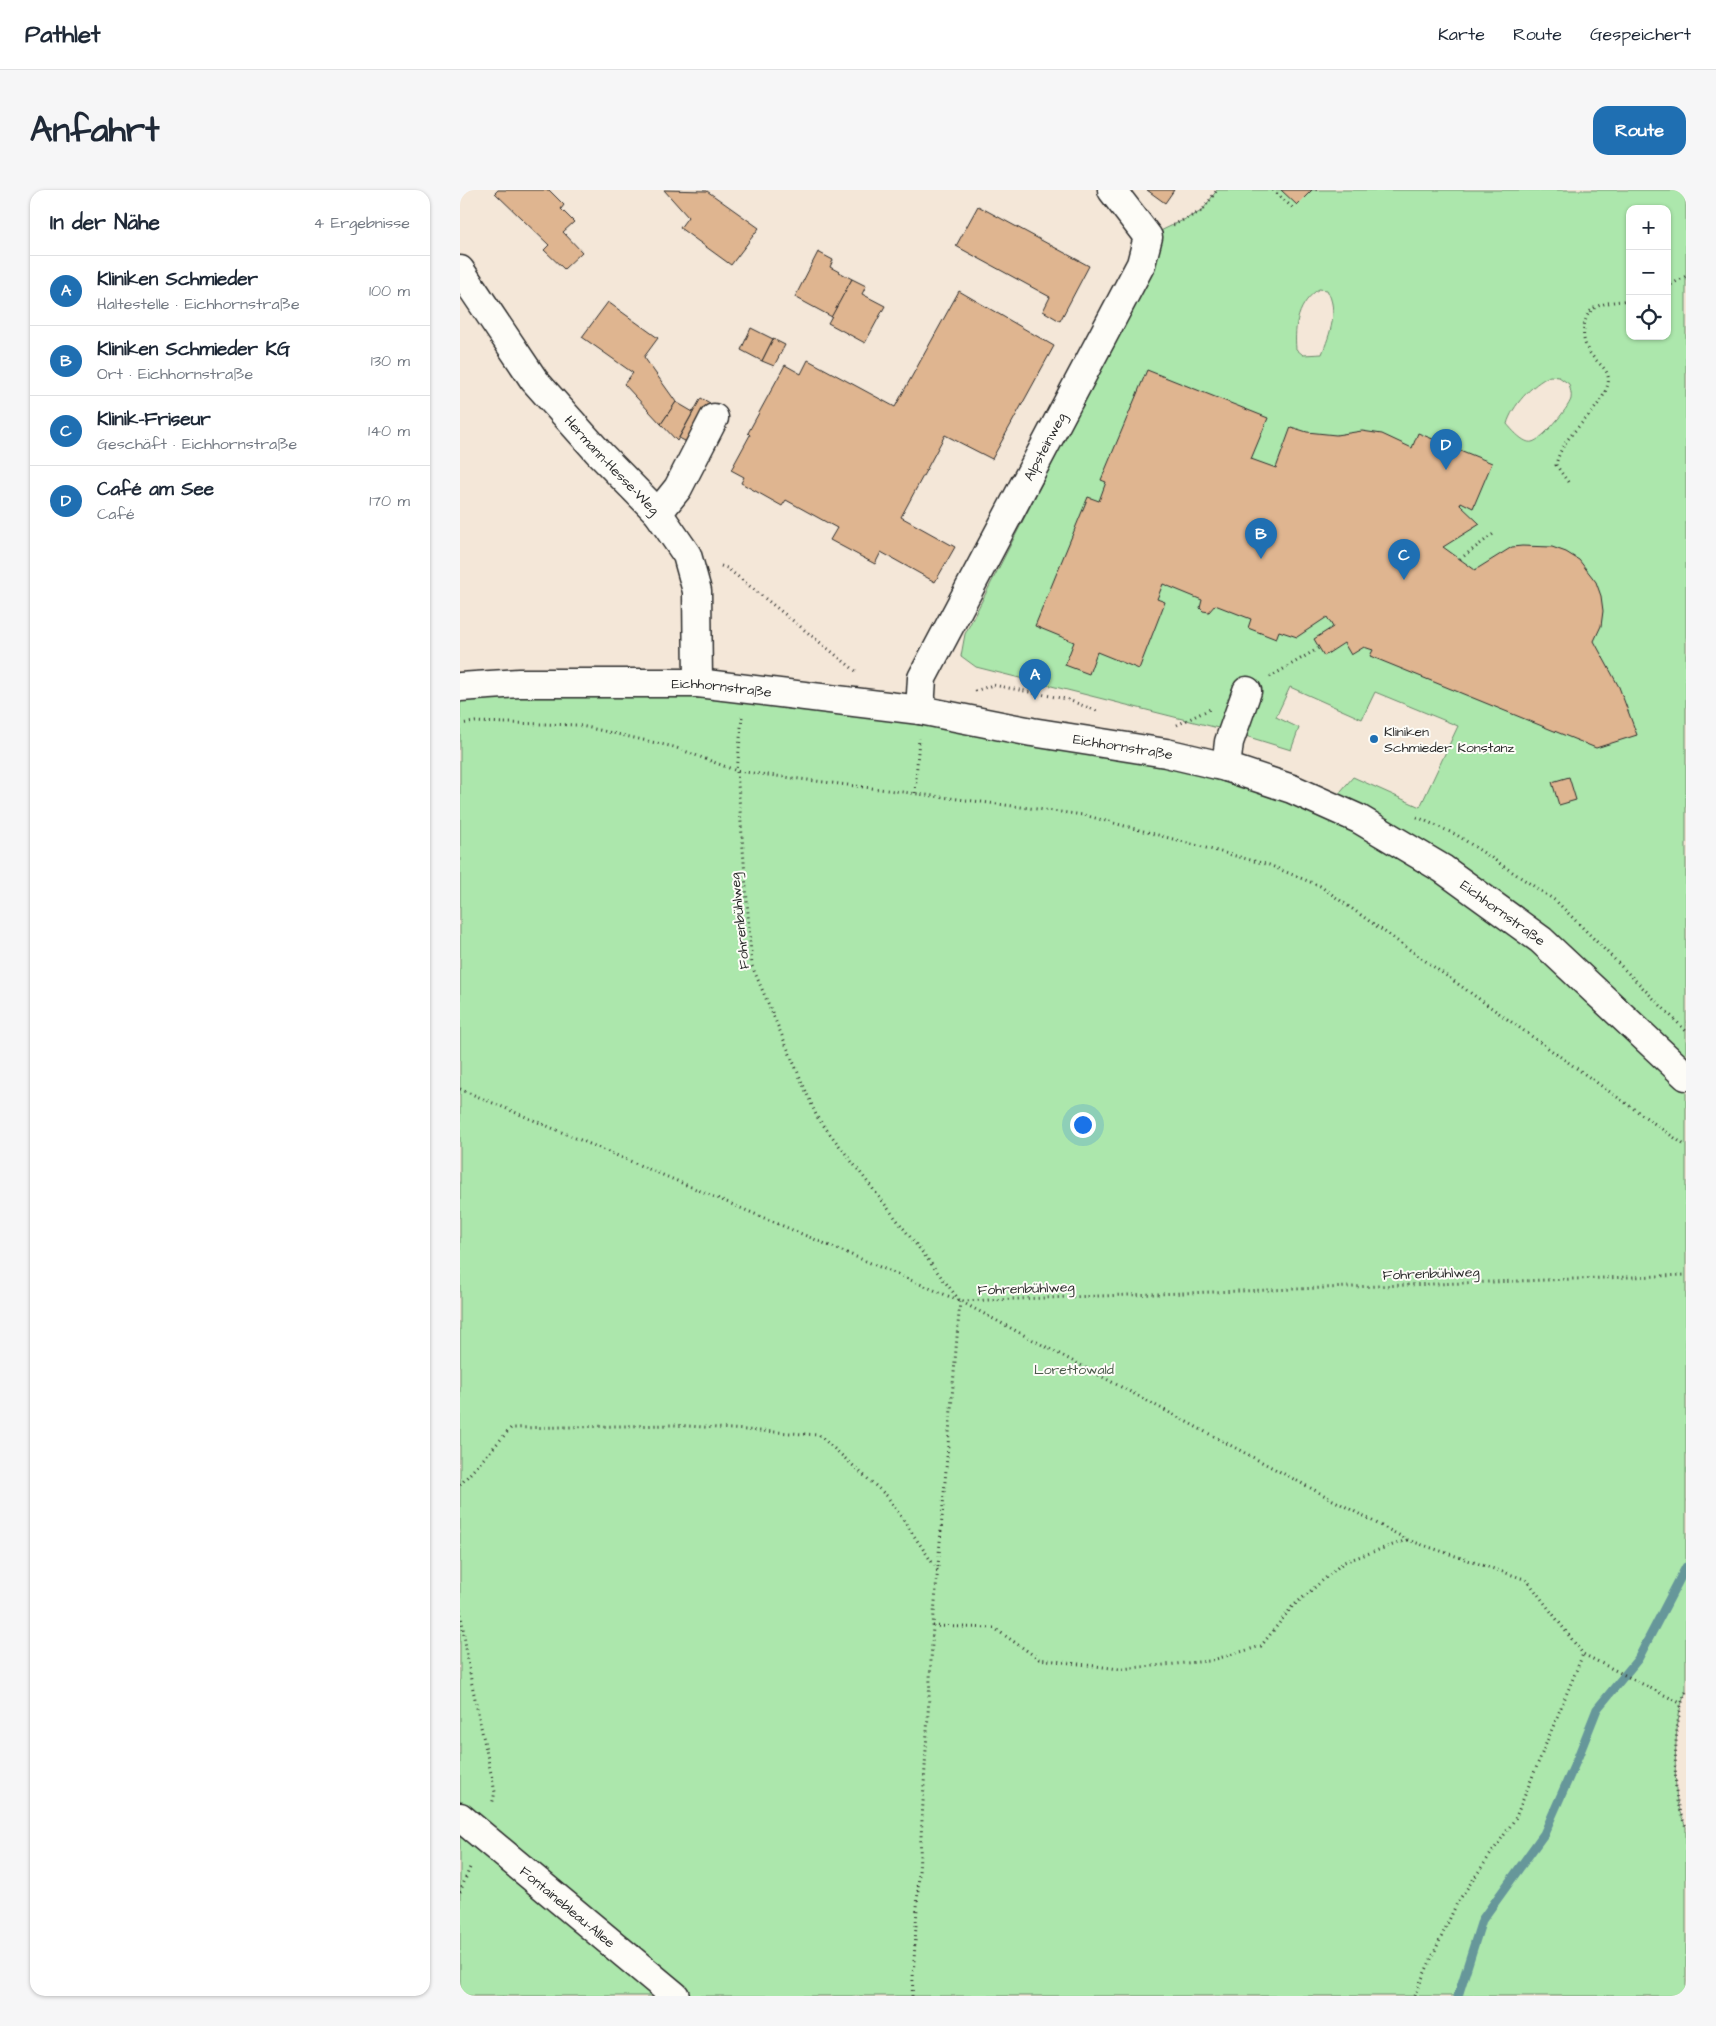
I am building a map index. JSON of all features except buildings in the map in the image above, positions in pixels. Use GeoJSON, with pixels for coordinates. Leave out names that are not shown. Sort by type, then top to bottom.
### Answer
{"type":"FeatureCollection","features":[{"type":"Feature","properties":{"kind":"street"},"geometry":{"type":"LineString","coordinates":[[1112,190],[1148,237]]}},
{"type":"Feature","properties":{"kind":"street","name":"Alpsteinweg"},"geometry":{"type":"LineString","coordinates":[[920,710],[922,678],[1141,264],[1148,237]]}},
{"type":"Feature","properties":{"kind":"street","name":"Hermann-Hesse-Weg"},"geometry":{"type":"LineString","coordinates":[[460,270],[534,380],[600,454],[658,512],[687,555],[697,591],[698,683]]}},
{"type":"Feature","properties":{"kind":"street"},"geometry":{"type":"LineString","coordinates":[[658,512],[678,488],[714,418]]}},
{"type":"Feature","properties":{"kind":"street","name":"Eichhornstraße"},"geometry":{"type":"LineString","coordinates":[[460,687],[518,683],[698,683],[920,710],[1032,732],[1166,754],[1226,767],[1292,789],[1359,819],[1443,869],[1541,940],[1686,1076]]}},
{"type":"Feature","properties":{"kind":"street"},"geometry":{"type":"LineString","coordinates":[[1226,767],[1229,742],[1247,691]]}},
{"type":"Feature","properties":{"kind":"street","name":"Fontainebleau-Allee"},"geometry":{"type":"LineString","coordinates":[[460,1817],[675,1996]]}},
{"type":"Feature","properties":{"kind":"path"},"geometry":{"type":"LineString","coordinates":[[1148,237],[1202,211],[1216,190]]}},
{"type":"Feature","properties":{"kind":"path"},"geometry":{"type":"LineString","coordinates":[[1273,190],[1295,210]]}},
{"type":"Feature","properties":{"kind":"path"},"geometry":{"type":"LineString","coordinates":[[1671,285],[1686,276]]}},
{"type":"Feature","properties":{"kind":"path"},"geometry":{"type":"LineString","coordinates":[[1568,482],[1556,464],[1557,456],[1573,431],[1598,404],[1608,384],[1607,372],[1588,351],[1585,344],[1583,337],[1584,319],[1592,308],[1602,304],[1626,301]]}},
{"type":"Feature","properties":{"kind":"path"},"geometry":{"type":"LineString","coordinates":[[1460,559],[1496,532]]}},
{"type":"Feature","properties":{"kind":"path"},"geometry":{"type":"LineString","coordinates":[[687,555],[727,568],[847,666],[864,676]]}},
{"type":"Feature","properties":{"kind":"path"},"geometry":{"type":"LineString","coordinates":[[1247,691],[1319,648]]}},
{"type":"Feature","properties":{"kind":"path","name":"Fohrenbühlweg"},"geometry":{"type":"LineString","coordinates":[[745,689],[737,771],[752,966],[817,1117],[960,1301],[1686,1275]]}},
{"type":"Feature","properties":{"kind":"path"},"geometry":{"type":"LineString","coordinates":[[915,793],[920,710]]}},
{"type":"Feature","properties":{"kind":"path"},"geometry":{"type":"LineString","coordinates":[[460,724],[476,722],[576,725],[674,747],[737,771],[1084,815],[1269,865],[1320,886],[1686,1146]]}},
{"type":"Feature","properties":{"kind":"path"},"geometry":{"type":"LineString","coordinates":[[460,1089],[960,1301],[1408,1540],[1527,1580],[1583,1654],[1680,1704]]}},
{"type":"Feature","properties":{"kind":"path"},"geometry":{"type":"LineString","coordinates":[[912,1996],[933,1626],[960,1301]]}},
{"type":"Feature","properties":{"kind":"path"},"geometry":{"type":"LineString","coordinates":[[460,1485],[512,1428],[674,1425],[819,1435],[886,1496],[938,1572]]}},
{"type":"Feature","properties":{"kind":"path"},"geometry":{"type":"LineString","coordinates":[[933,1626],[994,1628],[1038,1659],[1119,1669],[1209,1661],[1261,1646],[1292,1606],[1344,1562],[1408,1540]]}},
{"type":"Feature","properties":{"kind":"path"},"geometry":{"type":"LineString","coordinates":[[460,1609],[471,1680],[495,1792],[483,1837]]}},
{"type":"Feature","properties":{"kind":"path"},"geometry":{"type":"LineString","coordinates":[[1414,1996],[1457,1903],[1515,1820],[1583,1654]]}},
{"type":"Feature","properties":{"kind":"path"},"geometry":{"type":"LineString","coordinates":[[1686,1692],[1680,1704],[1676,1758],[1677,1803],[1686,1827]]}},
{"type":"Feature","properties":{"kind":"green space","name":"Lorettowald"},"geometry":{"type":"Polygon","coordinates":[[[1217,190],[1686,190],[1686,1692],[1682,1702],[1677,1729],[1675,1776],[1679,1811],[1686,1827],[1686,1996],[460,1996],[460,687],[698,683],[1032,732],[1329,805],[1353,777],[1420,807],[1458,726],[1375,692],[1362,719],[1290,687],[1276,717],[1299,728],[1291,750],[1226,730],[976,667],[961,656],[965,634],[1151,270],[1148,237],[1202,211],[1217,190]],[[1319,289],[1306,301],[1297,323],[1296,349],[1303,355],[1322,354],[1328,339],[1333,314],[1331,298],[1327,290],[1319,289]],[[1550,376],[1536,384],[1524,396],[1513,410],[1507,424],[1525,441],[1532,442],[1542,436],[1565,410],[1571,399],[1569,384],[1559,377],[1550,376]]]}},
{"type":"Feature","properties":{"kind":"waterway"},"geometry":{"type":"LineString","coordinates":[[1458,1996],[1482,1920],[1544,1834],[1597,1709],[1638,1659],[1686,1567]]}},
{"type":"Feature","properties":{"kind":"place","name":"Café am See"},"geometry":{"type":"Point","coordinates":[1446,470]}},
{"type":"Feature","properties":{"kind":"place","name":"Kliniken Schmieder KG"},"geometry":{"type":"Point","coordinates":[1261,559]}},
{"type":"Feature","properties":{"kind":"place","name":"Klinik-Friseur"},"geometry":{"type":"Point","coordinates":[1404,580]}},
{"type":"Feature","properties":{"kind":"place","name":"Kliniken Schmieder"},"geometry":{"type":"Point","coordinates":[1035,700]}},
{"type":"Feature","properties":{"kind":"place","name":"Kliniken Schmieder Konstanz"},"geometry":{"type":"Point","coordinates":[1374,739]}}]}
